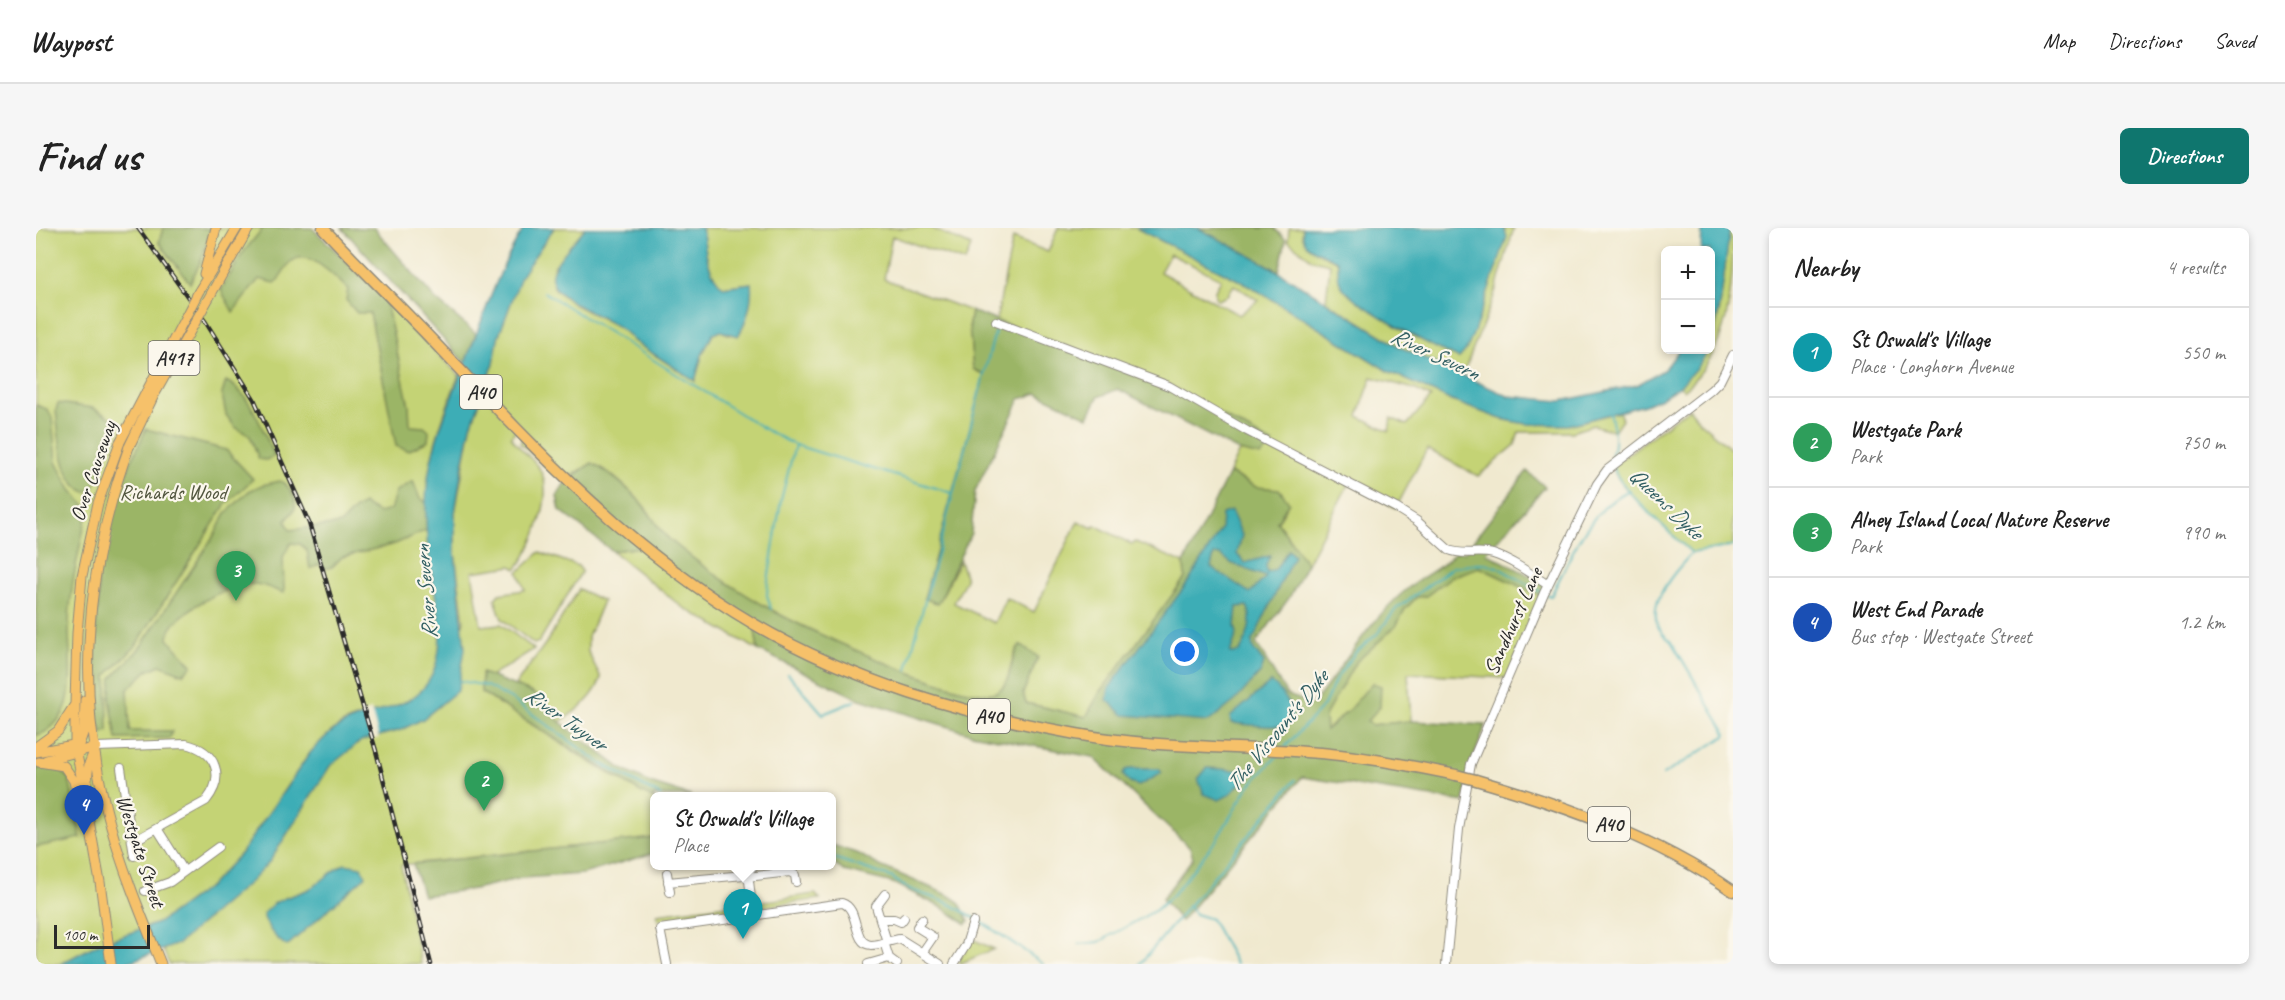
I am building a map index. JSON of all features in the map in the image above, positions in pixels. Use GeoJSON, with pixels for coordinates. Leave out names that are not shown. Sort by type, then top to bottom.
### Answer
{"type":"FeatureCollection","features":[{"type":"Feature","properties":{"kind":"highway","name":"A40"},"geometry":{"type":"LineString","coordinates":[[323,228],[580,493],[657,559],[754,624],[842,668],[948,706],[1079,735],[1143,742],[1308,752],[1363,758],[1476,780],[1605,823],[1672,855],[1733,891]]}},
{"type":"Feature","properties":{"kind":"highway","name":"A40"},"geometry":{"type":"LineString","coordinates":[[333,228],[345,249]]}},
{"type":"Feature","properties":{"kind":"main road"},"geometry":{"type":"LineString","coordinates":[[211,264],[216,228]]}},
{"type":"Feature","properties":{"kind":"main road"},"geometry":{"type":"LineString","coordinates":[[211,264],[237,228]]}},
{"type":"Feature","properties":{"kind":"main road","name":"Over Causeway"},"geometry":{"type":"LineString","coordinates":[[124,445],[249,228]]}},
{"type":"Feature","properties":{"kind":"main road","name":"Over Causeway"},"geometry":{"type":"LineString","coordinates":[[77,747],[75,704],[77,633],[82,576],[124,445],[211,264]]}},
{"type":"Feature","properties":{"kind":"main road","name":"Over Causeway"},"geometry":{"type":"LineString","coordinates":[[96,747],[88,633],[103,505]]}},
{"type":"Feature","properties":{"kind":"main road","name":"A417"},"geometry":{"type":"LineString","coordinates":[[77,747],[84,731],[88,653]]}},
{"type":"Feature","properties":{"kind":"main road"},"geometry":{"type":"LineString","coordinates":[[36,747],[60,729],[75,704]]}},
{"type":"Feature","properties":{"kind":"main road"},"geometry":{"type":"LineString","coordinates":[[38,763],[77,747]]}},
{"type":"Feature","properties":{"kind":"main road","name":"Westgate Street"},"geometry":{"type":"LineString","coordinates":[[77,747],[111,964]]}},
{"type":"Feature","properties":{"kind":"main road"},"geometry":{"type":"LineString","coordinates":[[36,752],[96,747]]}},
{"type":"Feature","properties":{"kind":"main road","name":"A417"},"geometry":{"type":"LineString","coordinates":[[85,807],[87,775],[96,747]]}},
{"type":"Feature","properties":{"kind":"main road","name":"Westgate Street"},"geometry":{"type":"LineString","coordinates":[[96,747],[110,824],[133,893],[161,964]]}},
{"type":"Feature","properties":{"kind":"main road"},"geometry":{"type":"LineString","coordinates":[[38,763],[58,764],[67,769],[74,781],[83,814],[87,820]]}},
{"type":"Feature","properties":{"kind":"street"},"geometry":{"type":"LineString","coordinates":[[996,321],[1169,386],[1247,431],[1396,508],[1417,521],[1449,550],[1491,553],[1548,585]]}},
{"type":"Feature","properties":{"kind":"street","name":"Sandhurst Lane"},"geometry":{"type":"LineString","coordinates":[[1446,964],[1460,828],[1471,764],[1548,585],[1597,484],[1607,470],[1711,390],[1720,381],[1733,355]]}},
{"type":"Feature","properties":{"kind":"street"},"geometry":{"type":"LineString","coordinates":[[96,747],[186,744],[200,747],[215,765],[217,779],[214,791],[195,809],[132,842]]}},
{"type":"Feature","properties":{"kind":"street"},"geometry":{"type":"LineString","coordinates":[[121,768],[134,856]]}},
{"type":"Feature","properties":{"kind":"street"},"geometry":{"type":"LineString","coordinates":[[158,830],[184,871]]}},
{"type":"Feature","properties":{"kind":"street"},"geometry":{"type":"LineString","coordinates":[[145,891],[163,886],[218,847]]}},
{"type":"Feature","properties":{"kind":"street"},"geometry":{"type":"LineString","coordinates":[[751,870],[746,876],[753,914]]}},
{"type":"Feature","properties":{"kind":"street"},"geometry":{"type":"LineString","coordinates":[[668,882],[789,872],[795,875],[796,882]]}},
{"type":"Feature","properties":{"kind":"street"},"geometry":{"type":"LineString","coordinates":[[667,873],[670,892]]}},
{"type":"Feature","properties":{"kind":"street"},"geometry":{"type":"LineString","coordinates":[[885,894],[876,906],[882,919],[889,958],[897,964]]}},
{"type":"Feature","properties":{"kind":"street"},"geometry":{"type":"LineString","coordinates":[[667,964],[660,929],[842,903],[852,910],[861,938],[865,943],[870,945],[900,939],[940,964]]}},
{"type":"Feature","properties":{"kind":"street"},"geometry":{"type":"LineString","coordinates":[[882,919],[894,919],[901,922],[904,918]]}},
{"type":"Feature","properties":{"kind":"street"},"geometry":{"type":"LineString","coordinates":[[922,919],[917,927],[933,937],[922,953]]}},
{"type":"Feature","properties":{"kind":"street"},"geometry":{"type":"LineString","coordinates":[[954,964],[966,945],[973,922]]}},
{"type":"Feature","properties":{"kind":"street"},"geometry":{"type":"LineString","coordinates":[[868,964],[889,958]]}},
{"type":"Feature","properties":{"kind":"green space"},"geometry":{"type":"Polygon","coordinates":[[[36,228],[312,228],[459,375],[439,431],[428,476],[427,542],[437,601],[440,637],[439,654],[426,686],[419,694],[400,705],[348,721],[328,735],[310,753],[241,853],[210,886],[158,923],[96,945],[60,964],[36,964],[36,228]]]}},
{"type":"Feature","properties":{"kind":"green space"},"geometry":{"type":"Polygon","coordinates":[[[163,228],[211,228],[202,259],[190,283],[159,242],[163,228]]]}},
{"type":"Feature","properties":{"kind":"green space"},"geometry":{"type":"Polygon","coordinates":[[[263,228],[312,228],[385,298],[409,406],[410,426],[424,427],[429,431],[428,441],[408,451],[396,446],[370,313],[357,313],[346,300],[348,289],[320,265],[304,258],[296,259],[287,266],[275,283],[259,279],[233,312],[221,290],[242,254],[263,228]]]}},
{"type":"Feature","properties":{"kind":"green space"},"geometry":{"type":"Polygon","coordinates":[[[342,228],[374,228],[435,299],[476,334],[465,363],[342,228]]]}},
{"type":"Feature","properties":{"kind":"green space"},"geometry":{"type":"Polygon","coordinates":[[[554,228],[585,228],[553,268],[554,288],[573,304],[627,331],[632,340],[695,381],[702,355],[713,334],[721,331],[730,335],[751,283],[722,287],[710,267],[702,228],[931,228],[971,246],[965,262],[892,236],[884,279],[971,311],[969,324],[973,369],[984,374],[925,598],[938,604],[960,561],[966,579],[954,603],[994,623],[1006,598],[1034,612],[1078,521],[1093,528],[1095,525],[1131,544],[1136,542],[1184,563],[1185,578],[1099,694],[1086,717],[1026,703],[1023,693],[1038,657],[1020,645],[1013,657],[1006,683],[996,692],[980,693],[955,688],[854,650],[765,606],[708,569],[669,539],[629,490],[600,467],[592,463],[571,476],[557,471],[553,474],[520,443],[523,436],[517,429],[511,436],[536,464],[544,479],[544,506],[540,520],[529,548],[516,569],[512,566],[472,572],[481,626],[501,624],[534,649],[490,677],[482,674],[481,692],[601,769],[650,797],[650,838],[401,865],[421,964],[169,964],[158,938],[226,887],[328,752],[426,705],[464,622],[455,553],[455,513],[471,426],[494,363],[498,338],[521,275],[554,228]]]}},
{"type":"Feature","properties":{"kind":"green space"},"geometry":{"type":"Polygon","coordinates":[[[1058,228],[1136,228],[1250,286],[1388,371],[1452,401],[1501,419],[1526,424],[1568,425],[1619,412],[1622,419],[1614,431],[1593,425],[1572,432],[1519,432],[1515,445],[1478,476],[1427,449],[1396,508],[1349,483],[1307,564],[1277,522],[1284,512],[1256,487],[1229,473],[1239,451],[1260,455],[996,321],[1013,238],[1048,252],[1058,228]],[[1170,254],[1160,272],[1239,315],[1258,300],[1234,285],[1227,296],[1218,300],[1215,297],[1215,291],[1221,279],[1170,254]],[[1372,377],[1358,416],[1389,431],[1391,418],[1407,425],[1431,397],[1414,389],[1372,377]]]}},
{"type":"Feature","properties":{"kind":"green space"},"geometry":{"type":"Polygon","coordinates":[[[1198,228],[1274,228],[1286,240],[1279,271],[1198,228]]]}},
{"type":"Feature","properties":{"kind":"green space"},"geometry":{"type":"Polygon","coordinates":[[[1289,228],[1303,228],[1302,236],[1318,253],[1338,262],[1347,293],[1405,332],[1458,358],[1473,334],[1486,298],[1506,231],[1504,228],[1514,228],[1493,299],[1462,377],[1400,347],[1326,301],[1330,264],[1313,260],[1288,241],[1289,228]]]}},
{"type":"Feature","properties":{"kind":"green space"},"geometry":{"type":"Polygon","coordinates":[[[1730,228],[1733,228],[1730,294],[1726,316],[1715,347],[1715,328],[1730,228]]]}},
{"type":"Feature","properties":{"kind":"green space"},"geometry":{"type":"Polygon","coordinates":[[[971,311],[1170,386],[1273,444],[1260,456],[1239,451],[1118,389],[1098,397],[1088,417],[1037,393],[1020,399],[975,491],[971,533],[938,604],[924,598],[984,375],[973,369],[969,324],[971,311]]]}},
{"type":"Feature","properties":{"kind":"green space"},"geometry":{"type":"Polygon","coordinates":[[[1707,354],[1712,354],[1699,374],[1683,390],[1680,386],[1707,354]]]}},
{"type":"Feature","properties":{"kind":"green space"},"geometry":{"type":"Polygon","coordinates":[[[226,381],[243,394],[275,456],[266,460],[259,459],[250,436],[235,427],[226,415],[222,394],[226,381]]]}},
{"type":"Feature","properties":{"kind":"green space"},"geometry":{"type":"Polygon","coordinates":[[[58,403],[93,408],[119,422],[94,487],[87,492],[71,479],[62,457],[56,410],[58,403]]]}},
{"type":"Feature","properties":{"kind":"green space","name":"Richards Wood"},"geometry":{"type":"Polygon","coordinates":[[[36,405],[47,409],[52,417],[56,462],[71,490],[88,509],[70,605],[70,682],[67,703],[55,724],[36,735],[36,405]]]}},
{"type":"Feature","properties":{"kind":"green space"},"geometry":{"type":"Polygon","coordinates":[[[1689,408],[1700,422],[1733,451],[1733,546],[1692,553],[1635,498],[1616,475],[1612,466],[1689,408]]]}},
{"type":"Feature","properties":{"kind":"green space","name":"Richards Wood"},"geometry":{"type":"Polygon","coordinates":[[[146,429],[226,450],[253,479],[225,505],[135,647],[107,675],[108,731],[102,733],[94,681],[99,596],[97,577],[119,489],[146,429]]]}},
{"type":"Feature","properties":{"kind":"green space"},"geometry":{"type":"Polygon","coordinates":[[[592,463],[629,490],[669,539],[722,579],[779,614],[822,635],[924,678],[980,693],[996,692],[1002,688],[1020,645],[1038,657],[1023,693],[1026,703],[1086,717],[1099,694],[1185,578],[1184,563],[1229,473],[1256,487],[1279,489],[1289,502],[1277,522],[1307,564],[1289,598],[1256,643],[1287,695],[1313,704],[1380,615],[1407,589],[1444,563],[1455,552],[1465,552],[1527,471],[1545,487],[1486,553],[1548,585],[1543,597],[1479,567],[1451,577],[1426,596],[1417,597],[1405,609],[1396,626],[1355,663],[1325,716],[1326,730],[1348,711],[1372,683],[1381,686],[1380,707],[1367,721],[1371,725],[1411,721],[1486,725],[1471,764],[1464,802],[1302,777],[1181,921],[1162,899],[1193,858],[1190,848],[1093,757],[972,734],[857,698],[758,650],[754,624],[641,547],[612,551],[560,510],[557,496],[566,481],[592,463]]]}},
{"type":"Feature","properties":{"kind":"green space"},"geometry":{"type":"Polygon","coordinates":[[[280,481],[289,488],[295,500],[295,508],[286,521],[290,530],[340,524],[363,504],[379,513],[390,510],[396,491],[413,481],[420,499],[427,502],[427,530],[395,544],[342,557],[332,567],[324,569],[321,564],[310,569],[307,550],[300,544],[291,543],[283,557],[284,593],[261,585],[243,585],[231,588],[202,602],[178,620],[168,639],[192,665],[183,674],[160,665],[147,671],[128,689],[130,731],[172,731],[170,738],[117,739],[110,699],[112,678],[139,649],[212,539],[226,513],[249,491],[280,481]]]}},
{"type":"Feature","properties":{"kind":"green space"},"geometry":{"type":"Polygon","coordinates":[[[640,547],[754,624],[758,650],[682,607],[612,551],[640,547]]]}},
{"type":"Feature","properties":{"kind":"green space"},"geometry":{"type":"Polygon","coordinates":[[[540,552],[578,566],[582,571],[539,642],[534,644],[502,619],[495,599],[499,594],[525,590],[518,572],[540,552]]]}},
{"type":"Feature","properties":{"kind":"green space"},"geometry":{"type":"Polygon","coordinates":[[[1479,567],[1543,597],[1507,678],[1408,673],[1411,721],[1371,725],[1367,722],[1373,683],[1348,711],[1325,731],[1325,716],[1355,663],[1396,626],[1405,609],[1417,597],[1426,596],[1451,577],[1479,567]]]}},
{"type":"Feature","properties":{"kind":"green space"},"geometry":{"type":"Polygon","coordinates":[[[579,589],[603,601],[588,637],[588,652],[601,678],[589,698],[560,722],[543,707],[536,695],[514,687],[548,640],[579,589]]]}},
{"type":"Feature","properties":{"kind":"green space"},"geometry":{"type":"Polygon","coordinates":[[[482,673],[533,693],[560,722],[622,769],[650,783],[678,792],[650,792],[650,797],[481,692],[482,673]]]}},
{"type":"Feature","properties":{"kind":"green space"},"geometry":{"type":"Polygon","coordinates":[[[42,767],[61,770],[69,779],[81,838],[36,847],[36,770],[42,767]]]}},
{"type":"Feature","properties":{"kind":"green space"},"geometry":{"type":"Polygon","coordinates":[[[650,838],[650,854],[583,874],[522,878],[474,889],[423,896],[413,864],[650,838]]]}},
{"type":"Feature","properties":{"kind":"green space"},"geometry":{"type":"Polygon","coordinates":[[[836,846],[859,854],[878,865],[948,895],[959,902],[969,921],[967,924],[941,907],[893,883],[844,871],[836,866],[836,846]]]}},
{"type":"Feature","properties":{"kind":"green space"},"geometry":{"type":"Polygon","coordinates":[[[815,894],[820,899],[758,907],[757,898],[760,902],[815,894]]]}},
{"type":"Feature","properties":{"kind":"green space"},"geometry":{"type":"Polygon","coordinates":[[[748,898],[749,908],[658,920],[657,914],[745,903],[748,898]]]}},
{"type":"Feature","properties":{"kind":"green space"},"geometry":{"type":"Polygon","coordinates":[[[970,938],[994,949],[961,963],[959,961],[970,938]]]}},
{"type":"Feature","properties":{"kind":"water"},"geometry":{"type":"Polygon","coordinates":[[[524,228],[554,228],[521,276],[498,338],[494,363],[471,426],[461,474],[455,513],[455,553],[465,649],[458,690],[423,719],[401,730],[361,741],[330,766],[270,861],[251,881],[178,944],[123,964],[60,964],[96,945],[158,923],[210,886],[241,853],[310,753],[323,740],[348,722],[406,701],[425,686],[432,675],[440,645],[440,629],[427,535],[426,494],[430,468],[445,416],[488,302],[524,228]]]}},
{"type":"Feature","properties":{"kind":"water"},"geometry":{"type":"Polygon","coordinates":[[[585,228],[702,228],[708,260],[717,281],[723,287],[751,283],[747,318],[741,331],[738,336],[721,331],[713,334],[702,355],[695,381],[632,340],[612,324],[568,299],[557,290],[552,279],[554,268],[585,228]]]}},
{"type":"Feature","properties":{"kind":"water"},"geometry":{"type":"Polygon","coordinates":[[[1136,228],[1198,228],[1266,264],[1400,347],[1508,396],[1561,401],[1637,385],[1665,369],[1676,354],[1706,354],[1680,386],[1645,405],[1568,425],[1526,424],[1501,419],[1452,401],[1388,371],[1250,286],[1136,228]]]}},
{"type":"Feature","properties":{"kind":"water"},"geometry":{"type":"Polygon","coordinates":[[[1303,228],[1504,228],[1507,237],[1474,332],[1467,349],[1459,358],[1395,325],[1348,293],[1340,283],[1338,262],[1309,246],[1303,236],[1303,228]]]}},
{"type":"Feature","properties":{"kind":"water"},"geometry":{"type":"Polygon","coordinates":[[[1702,228],[1730,228],[1715,327],[1715,246],[1701,246],[1702,228]]]}},
{"type":"Feature","properties":{"kind":"water"},"geometry":{"type":"Polygon","coordinates":[[[1231,511],[1242,535],[1237,554],[1245,563],[1270,556],[1266,565],[1267,573],[1275,570],[1288,550],[1294,556],[1252,642],[1253,648],[1264,663],[1261,672],[1235,701],[1208,722],[1124,715],[1107,700],[1109,688],[1191,578],[1221,529],[1222,514],[1231,511]],[[1214,555],[1211,567],[1250,593],[1266,577],[1231,563],[1221,555],[1214,555]],[[1247,606],[1237,607],[1235,627],[1237,633],[1230,653],[1239,652],[1245,642],[1250,623],[1247,606]]]}},
{"type":"Feature","properties":{"kind":"water"},"geometry":{"type":"Polygon","coordinates":[[[1271,682],[1290,706],[1292,719],[1287,724],[1278,726],[1231,723],[1230,717],[1271,682]]]}},
{"type":"Feature","properties":{"kind":"water"},"geometry":{"type":"Polygon","coordinates":[[[1207,768],[1247,771],[1249,777],[1229,795],[1219,800],[1204,794],[1198,779],[1207,768]]]}},
{"type":"Feature","properties":{"kind":"water"},"geometry":{"type":"Polygon","coordinates":[[[1159,769],[1162,773],[1139,786],[1130,783],[1123,775],[1125,770],[1159,769]]]}},
{"type":"Feature","properties":{"kind":"water"},"geometry":{"type":"Polygon","coordinates":[[[345,864],[361,867],[366,876],[287,946],[278,940],[263,914],[268,908],[285,898],[309,889],[345,864]]]}},
{"type":"Feature","properties":{"kind":"pier"},"geometry":{"type":"Polygon","coordinates":[[[371,710],[379,738],[371,740],[363,713],[371,710]]]}},
{"type":"Feature","properties":{"kind":"waterway"},"geometry":{"type":"LineString","coordinates":[[544,292],[768,431],[795,445],[781,500],[768,581],[767,595],[771,609]]}},
{"type":"Feature","properties":{"kind":"waterway"},"geometry":{"type":"LineString","coordinates":[[907,670],[995,332]]}},
{"type":"Feature","properties":{"kind":"waterway","name":"Queens Dyke"},"geometry":{"type":"LineString","coordinates":[[1610,412],[1614,436],[1611,463],[1623,485],[1634,497],[1692,553],[1733,546]]}},
{"type":"Feature","properties":{"kind":"waterway"},"geometry":{"type":"LineString","coordinates":[[795,445],[952,493]]}},
{"type":"Feature","properties":{"kind":"waterway","name":"The Viscount's Dyke"},"geometry":{"type":"LineString","coordinates":[[1546,594],[1551,596],[1581,536],[1601,510],[1629,490]]}},
{"type":"Feature","properties":{"kind":"waterway"},"geometry":{"type":"LineString","coordinates":[[1663,775],[1727,735],[1656,620],[1656,608],[1660,596],[1692,553]]}},
{"type":"Feature","properties":{"kind":"waterway","name":"The Viscount's Dyke"},"geometry":{"type":"LineString","coordinates":[[1285,747],[1324,705],[1336,679],[1355,653],[1377,634],[1396,609],[1453,567],[1482,563],[1497,567],[1541,592]]}},
{"type":"Feature","properties":{"kind":"waterway"},"geometry":{"type":"LineString","coordinates":[[788,674],[823,714],[855,701]]}},
{"type":"Feature","properties":{"kind":"waterway","name":"River Twyver"},"geometry":{"type":"LineString","coordinates":[[460,681],[487,686],[514,701],[602,764],[654,792]]}},
{"type":"Feature","properties":{"kind":"waterway","name":"The Viscount's Dyke"},"geometry":{"type":"LineString","coordinates":[[1079,944],[1099,942],[1156,910],[1173,895],[1217,839],[1248,787],[1279,754]]}},
{"type":"Feature","properties":{"kind":"waterway"},"geometry":{"type":"LineString","coordinates":[[1140,964],[1295,780]]}},
{"type":"Feature","properties":{"kind":"waterway","name":"River Twyver"},"geometry":{"type":"LineString","coordinates":[[836,859],[893,878],[913,890],[952,905],[976,918],[1043,964]]}},
{"type":"Feature","properties":{"kind":"waterway"},"geometry":{"type":"LineString","coordinates":[[1188,905],[1195,914],[1211,919],[1236,964]]}},
{"type":"Feature","properties":{"kind":"railway"},"geometry":{"type":"LineString","coordinates":[[138,228],[205,321],[254,399],[309,523],[376,751],[431,964]]}},
{"type":"Feature","properties":{"kind":"place","name":"Alney Island Local Nature Reserve"},"geometry":{"type":"Point","coordinates":[236,601]}},
{"type":"Feature","properties":{"kind":"place","name":"Westgate Park"},"geometry":{"type":"Point","coordinates":[484,811]}},
{"type":"Feature","properties":{"kind":"place","name":"West End Parade"},"geometry":{"type":"Point","coordinates":[84,835]}},
{"type":"Feature","properties":{"kind":"place","name":"St Oswald's Village"},"geometry":{"type":"Point","coordinates":[743,939]}},
{"type":"Feature","properties":{"kind":"water label","name":"River Severn"},"geometry":{"type":"Point","coordinates":[1435,354]}},
{"type":"Feature","properties":{"kind":"water label","name":"River Severn"},"geometry":{"type":"Point","coordinates":[426,592]}}]}
